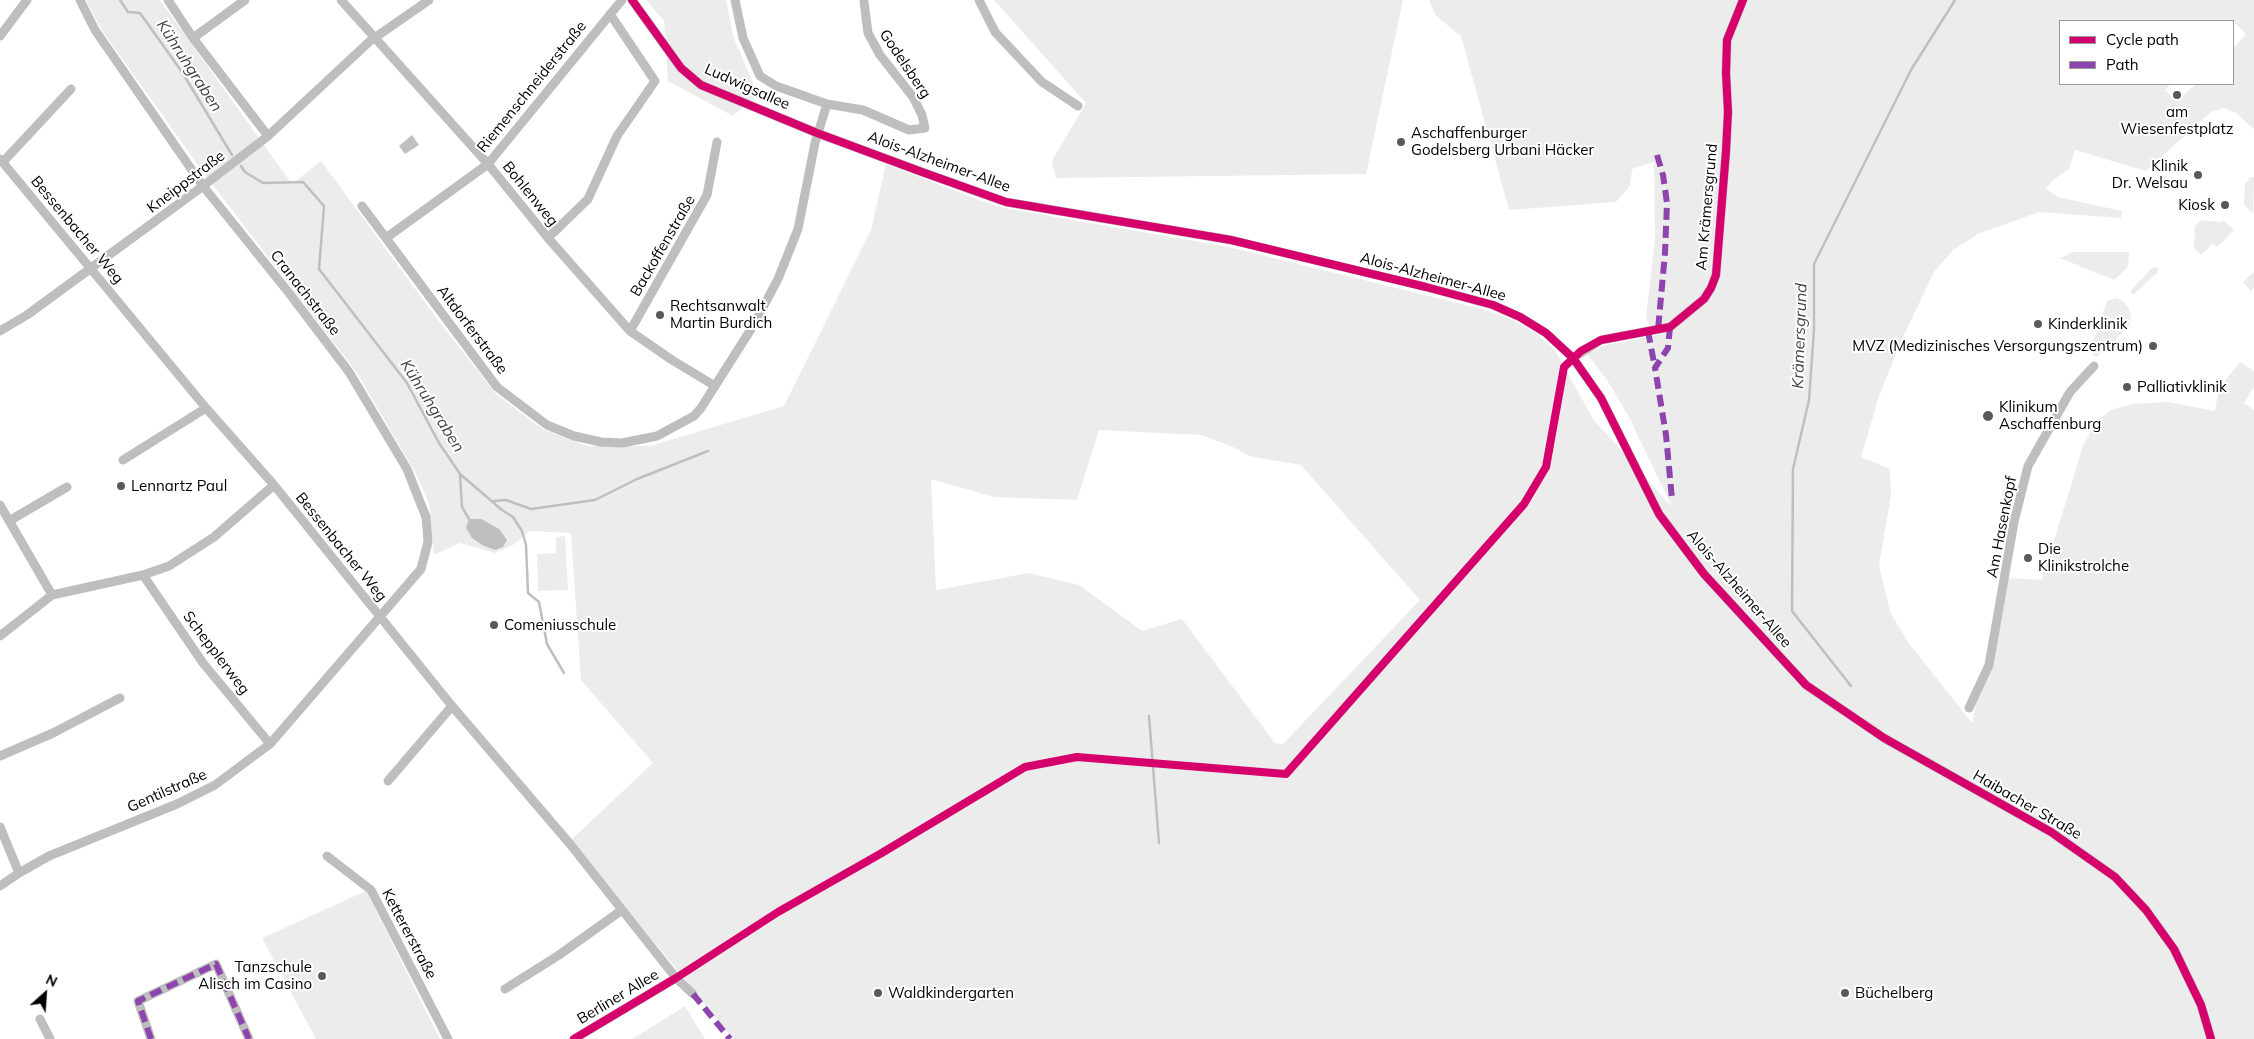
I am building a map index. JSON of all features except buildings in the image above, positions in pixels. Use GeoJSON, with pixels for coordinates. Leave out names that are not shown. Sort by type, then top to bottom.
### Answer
{"type":"FeatureCollection","features":[{"type":"Feature","properties":{"kind":"street"},"geometry":{"type":"LineString","coordinates":[[0,36],[27,0]]}},
{"type":"Feature","properties":{"kind":"street","name":"Cranachstraße"},"geometry":{"type":"LineString","coordinates":[[80,0],[95,30],[203,186],[290,293],[349,372],[407,469],[426,517],[428,542],[421,569],[379,617]]}},
{"type":"Feature","properties":{"kind":"street"},"geometry":{"type":"LineString","coordinates":[[168,0],[193,38],[268,136]]}},
{"type":"Feature","properties":{"kind":"street"},"geometry":{"type":"LineString","coordinates":[[193,38],[245,0]]}},
{"type":"Feature","properties":{"kind":"street","name":"Bohlenweg"},"geometry":{"type":"LineString","coordinates":[[340,0],[488,164],[548,238],[630,331],[672,360],[715,386]]}},
{"type":"Feature","properties":{"kind":"street","name":"Kneippstraße"},"geometry":{"type":"LineString","coordinates":[[0,331],[27,315],[268,136],[375,38],[429,0]]}},
{"type":"Feature","properties":{"kind":"street","name":"Riemenschneiderstraße"},"geometry":{"type":"LineString","coordinates":[[386,238],[488,164],[622,0]]}},
{"type":"Feature","properties":{"kind":"street","name":"Godelsberg"},"geometry":{"type":"LineString","coordinates":[[735,0],[743,38],[760,76],[776,86],[827,104],[864,110],[909,130],[925,128],[922,115],[913,97],[880,55],[868,33],[864,2]]}},
{"type":"Feature","properties":{"kind":"street"},"geometry":{"type":"LineString","coordinates":[[980,0],[995,32],[1042,82],[1078,106]]}},
{"type":"Feature","properties":{"kind":"street","name":"Am Krämersgrund"},"geometry":{"type":"LineString","coordinates":[[1573,358],[1601,340],[1670,327],[1704,299],[1711,288],[1716,275],[1726,151],[1728,112],[1727,40],[1743,0]]}},
{"type":"Feature","properties":{"kind":"street","name":"Ludwigsallee"},"geometry":{"type":"LineString","coordinates":[[637,2],[681,68],[701,85],[817,133]]}},
{"type":"Feature","properties":{"kind":"street"},"geometry":{"type":"LineString","coordinates":[[548,238],[588,199],[617,136],[655,81],[610,14]]}},
{"type":"Feature","properties":{"kind":"street","name":"Bessenbacher Weg"},"geometry":{"type":"LineString","coordinates":[[71,90],[1,160],[206,408],[274,486],[452,706],[570,844],[676,978],[693,994]]}},
{"type":"Feature","properties":{"kind":"street"},"geometry":{"type":"LineString","coordinates":[[817,133],[827,104]]}},
{"type":"Feature","properties":{"kind":"street","name":"Alois-Alzheimer-Allee"},"geometry":{"type":"LineString","coordinates":[[817,133],[1006,202],[1231,240],[1493,306],[1520,317],[1546,333],[1573,358],[1614,420],[1659,514],[1722,595],[1806,685],[1876,733],[1939,770]]}},
{"type":"Feature","properties":{"kind":"street","name":"Altdorferstraße"},"geometry":{"type":"LineString","coordinates":[[362,206],[451,327],[498,387],[547,425],[574,436],[601,442],[622,443],[657,436],[694,416],[753,326],[778,279],[798,229],[817,133]]}},
{"type":"Feature","properties":{"kind":"street","name":"Backoffenstraße"},"geometry":{"type":"LineString","coordinates":[[630,331],[707,195],[717,142]]}},
{"type":"Feature","properties":{"kind":"street","name":"Am Hasenkopf"},"geometry":{"type":"LineString","coordinates":[[1969,708],[1989,665],[2014,522],[2028,466],[2046,431],[2070,392],[2094,366]]}},
{"type":"Feature","properties":{"kind":"street"},"geometry":{"type":"LineString","coordinates":[[123,460],[206,408]]}},
{"type":"Feature","properties":{"kind":"street"},"geometry":{"type":"LineString","coordinates":[[0,636],[52,596],[144,575],[169,566],[214,537],[274,486]]}},
{"type":"Feature","properties":{"kind":"street"},"geometry":{"type":"LineString","coordinates":[[9,521],[68,487]]}},
{"type":"Feature","properties":{"kind":"street"},"geometry":{"type":"LineString","coordinates":[[0,505],[52,596]]}},
{"type":"Feature","properties":{"kind":"street","name":"Schepplerweg"},"geometry":{"type":"LineString","coordinates":[[144,575],[203,663],[270,744]]}},
{"type":"Feature","properties":{"kind":"street","name":"Gentilstraße"},"geometry":{"type":"LineString","coordinates":[[0,886],[49,856],[177,804],[215,786],[270,744],[379,617]]}},
{"type":"Feature","properties":{"kind":"street"},"geometry":{"type":"LineString","coordinates":[[0,756],[53,733],[120,698]]}},
{"type":"Feature","properties":{"kind":"street"},"geometry":{"type":"LineString","coordinates":[[388,781],[452,706]]}},
{"type":"Feature","properties":{"kind":"street","name":"Haibacher Straße"},"geometry":{"type":"LineString","coordinates":[[1939,770],[2051,832],[2116,877],[2146,910],[2174,949],[2201,1005],[2211,1039]]}},
{"type":"Feature","properties":{"kind":"street"},"geometry":{"type":"LineString","coordinates":[[0,827],[19,873]]}},
{"type":"Feature","properties":{"kind":"street","name":"Kettererstraße"},"geometry":{"type":"LineString","coordinates":[[327,856],[371,890],[448,1039]]}},
{"type":"Feature","properties":{"kind":"street"},"geometry":{"type":"LineString","coordinates":[[505,989],[559,955],[622,910]]}},
{"type":"Feature","properties":{"kind":"street"},"geometry":{"type":"LineString","coordinates":[[151,1039],[138,1001],[216,964],[249,1039]]}},
{"type":"Feature","properties":{"kind":"street","name":"Berliner Allee"},"geometry":{"type":"LineString","coordinates":[[574,1039],[676,978]]}},
{"type":"Feature","properties":{"kind":"street"},"geometry":{"type":"LineString","coordinates":[[40,1019],[50,1039]]}},
{"type":"Feature","properties":{"kind":"shaded area"},"geometry":{"type":"Polygon","coordinates":[[[86,0],[160,0],[292,184],[321,161],[441,324],[496,394],[544,430],[587,446],[650,446],[784,406],[871,230],[886,164],[1004,208],[1229,247],[1486,310],[1513,320],[1537,334],[1555,350],[1593,419],[1672,507],[1628,415],[1607,380],[1587,354],[1602,346],[1676,331],[1650,326],[1646,318],[1655,237],[1654,162],[1632,169],[1630,186],[1616,202],[1509,210],[1461,36],[1436,16],[1429,0],[1741,0],[1727,44],[1747,0],[2254,0],[2254,129],[2236,113],[2224,108],[2211,112],[2146,171],[2075,150],[2069,169],[2053,180],[2046,189],[2058,197],[2122,211],[2121,218],[2039,212],[1978,234],[1952,251],[1934,272],[1903,337],[1879,396],[1861,457],[1890,469],[1891,495],[1879,565],[1890,612],[1908,642],[1972,723],[2006,578],[2042,580],[2083,446],[2096,422],[2111,410],[2132,404],[2168,402],[2215,411],[2219,388],[2240,362],[2254,371],[2254,387],[2244,403],[2254,410],[2254,1039],[733,1039],[571,840],[653,763],[581,680],[571,533],[530,531],[513,545],[495,553],[460,543],[434,555],[429,503],[415,472],[357,373],[206,176],[103,32],[86,0]],[[1099,430],[1077,500],[994,497],[931,479],[936,590],[1029,573],[1079,585],[1142,631],[1182,619],[1275,743],[1283,744],[1420,600],[1301,465],[1252,457],[1231,446],[1201,435],[1099,430]]]}},
{"type":"Feature","properties":{"kind":"shaded area"},"geometry":{"type":"Polygon","coordinates":[[[646,0],[726,0],[734,39],[758,94],[733,116],[668,81],[664,21],[646,0]]]}},
{"type":"Feature","properties":{"kind":"shaded area"},"geometry":{"type":"Polygon","coordinates":[[[994,0],[1403,0],[1366,174],[1056,178],[1052,164],[1053,159],[1086,103],[994,0]]]}},
{"type":"Feature","properties":{"kind":"shaded area"},"geometry":{"type":"Polygon","coordinates":[[[412,135],[419,145],[405,154],[399,146],[412,135]]]}},
{"type":"Feature","properties":{"kind":"shaded area"},"geometry":{"type":"Polygon","coordinates":[[[2251,177],[2254,177],[2253,213],[2244,205],[2245,184],[2251,177]]]}},
{"type":"Feature","properties":{"kind":"shaded area"},"geometry":{"type":"Polygon","coordinates":[[[2201,220],[2221,222],[2223,220],[2234,230],[2217,247],[2213,243],[2201,255],[2194,248],[2195,226],[2201,220]]]}},
{"type":"Feature","properties":{"kind":"shaded area"},"geometry":{"type":"Polygon","coordinates":[[[2073,252],[2129,252],[2128,267],[2114,280],[2060,258],[2073,252]]]}},
{"type":"Feature","properties":{"kind":"shaded area"},"geometry":{"type":"Polygon","coordinates":[[[2153,267],[2158,268],[2158,272],[2133,295],[2130,291],[2153,267]]]}},
{"type":"Feature","properties":{"kind":"shaded area"},"geometry":{"type":"Polygon","coordinates":[[[2254,272],[2254,288],[2251,291],[2243,282],[2254,272]]]}},
{"type":"Feature","properties":{"kind":"shaded area"},"geometry":{"type":"Polygon","coordinates":[[[2116,298],[2123,301],[2129,309],[2131,316],[2129,326],[2096,358],[2089,348],[2095,337],[2107,301],[2116,298]]]}},
{"type":"Feature","properties":{"kind":"shaded area"},"geometry":{"type":"Polygon","coordinates":[[[469,519],[481,519],[499,529],[507,540],[503,547],[495,550],[482,545],[472,538],[466,528],[469,519]]]}},
{"type":"Feature","properties":{"kind":"shaded area"},"geometry":{"type":"Polygon","coordinates":[[[565,536],[568,590],[538,591],[537,554],[556,553],[556,537],[565,536]]]}},
{"type":"Feature","properties":{"kind":"shaded area"},"geometry":{"type":"Polygon","coordinates":[[[366,891],[440,1039],[316,1039],[262,938],[366,891]]]}},
{"type":"Feature","properties":{"kind":"shaded area"},"geometry":{"type":"Polygon","coordinates":[[[685,1006],[705,1039],[632,1039],[685,1006]]]}},
{"type":"Feature","properties":{"kind":"waterway","name":"Kühruhgraben"},"geometry":{"type":"LineString","coordinates":[[120,0],[128,12],[140,13],[182,72],[232,155]]}},
{"type":"Feature","properties":{"kind":"waterway","name":"Krämersgrund"},"geometry":{"type":"LineString","coordinates":[[1851,686],[1792,611],[1793,469],[1809,400],[1814,330],[1814,264],[1911,70],[1955,0]]}},
{"type":"Feature","properties":{"kind":"waterway","name":"Kühruhgraben"},"geometry":{"type":"LineString","coordinates":[[241,166],[245,172],[263,183],[303,182],[324,206],[319,269],[407,383],[439,443],[460,474],[513,517],[522,531],[526,545],[528,593],[539,602],[547,644],[564,673]]}},
{"type":"Feature","properties":{"kind":"waterway"},"geometry":{"type":"LineString","coordinates":[[494,501],[506,500],[531,509],[595,500],[637,479],[708,451]]}},
{"type":"Feature","properties":{"kind":"waterway"},"geometry":{"type":"LineString","coordinates":[[460,475],[462,507],[469,519]]}},
{"type":"Feature","properties":{"kind":"waterway"},"geometry":{"type":"LineString","coordinates":[[1149,716],[1159,843]]}},
{"type":"Feature","properties":{"kind":"marked path"},"geometry":{"type":"LineString","coordinates":[[1657,155],[1663,175],[1667,203],[1665,253],[1658,330]]}},
{"type":"Feature","properties":{"kind":"marked path"},"geometry":{"type":"LineString","coordinates":[[1670,327],[1668,348],[1655,368],[1666,435],[1672,499]]}},
{"type":"Feature","properties":{"kind":"marked path"},"geometry":{"type":"LineString","coordinates":[[1648,331],[1655,368]]}},
{"type":"Feature","properties":{"kind":"marked path"},"geometry":{"type":"LineString","coordinates":[[151,1039],[138,1001],[216,964],[249,1039]]}},
{"type":"Feature","properties":{"kind":"marked path"},"geometry":{"type":"LineString","coordinates":[[693,994],[730,1039]]}},
{"type":"Feature","properties":{"kind":"cycle path"},"geometry":{"type":"LineString","coordinates":[[632,0],[681,68],[701,85],[817,133],[922,172],[1006,202],[1231,240],[1426,287],[1493,305],[1520,317],[1546,333],[1573,358],[1601,398],[1659,514],[1704,574],[1806,685],[1884,738],[2051,832],[2115,877],[2146,910],[2174,949],[2201,1005],[2211,1039]]}},
{"type":"Feature","properties":{"kind":"cycle path"},"geometry":{"type":"LineString","coordinates":[[574,1039],[676,978],[778,912],[880,854],[1025,767],[1077,757],[1286,774],[1524,504],[1546,467],[1564,367],[1581,351],[1601,340],[1670,327],[1704,299],[1711,288],[1716,275],[1726,151],[1728,112],[1727,40],[1743,0]]}},
{"type":"Feature","properties":{"kind":"place","name":"am Wiesenfestplatz"},"geometry":{"type":"Point","coordinates":[2177,95]}},
{"type":"Feature","properties":{"kind":"place","name":"Aschaffenburger Godelsberg Urbani Häcker"},"geometry":{"type":"Point","coordinates":[1401,142]}},
{"type":"Feature","properties":{"kind":"place","name":"Klinik Dr. Welsau"},"geometry":{"type":"Point","coordinates":[2198,175]}},
{"type":"Feature","properties":{"kind":"place","name":"Kiosk"},"geometry":{"type":"Point","coordinates":[2225,205]}},
{"type":"Feature","properties":{"kind":"place","name":"Rechtsanwalt Martin Burdich"},"geometry":{"type":"Point","coordinates":[660,315]}},
{"type":"Feature","properties":{"kind":"place","name":"Kinderklinik"},"geometry":{"type":"Point","coordinates":[2038,324]}},
{"type":"Feature","properties":{"kind":"place","name":"MVZ (Medizinisches Versorgungszentrum)"},"geometry":{"type":"Point","coordinates":[2153,346]}},
{"type":"Feature","properties":{"kind":"place","name":"Palliativklinik"},"geometry":{"type":"Point","coordinates":[2127,387]}},
{"type":"Feature","properties":{"kind":"place","name":"Klinikum Aschaffenburg"},"geometry":{"type":"Point","coordinates":[1988,416]}},
{"type":"Feature","properties":{"kind":"place","name":"Lennartz Paul"},"geometry":{"type":"Point","coordinates":[121,486]}},
{"type":"Feature","properties":{"kind":"place","name":"Die Klinikstrolche"},"geometry":{"type":"Point","coordinates":[2028,558]}},
{"type":"Feature","properties":{"kind":"place","name":"Comeniusschule"},"geometry":{"type":"Point","coordinates":[494,625]}},
{"type":"Feature","properties":{"kind":"place","name":"Tanzschule Alisch im Casino"},"geometry":{"type":"Point","coordinates":[322,976]}},
{"type":"Feature","properties":{"kind":"place","name":"Waldkindergarten"},"geometry":{"type":"Point","coordinates":[878,993]}},
{"type":"Feature","properties":{"kind":"place","name":"Büchelberg"},"geometry":{"type":"Point","coordinates":[1845,993]}}]}
